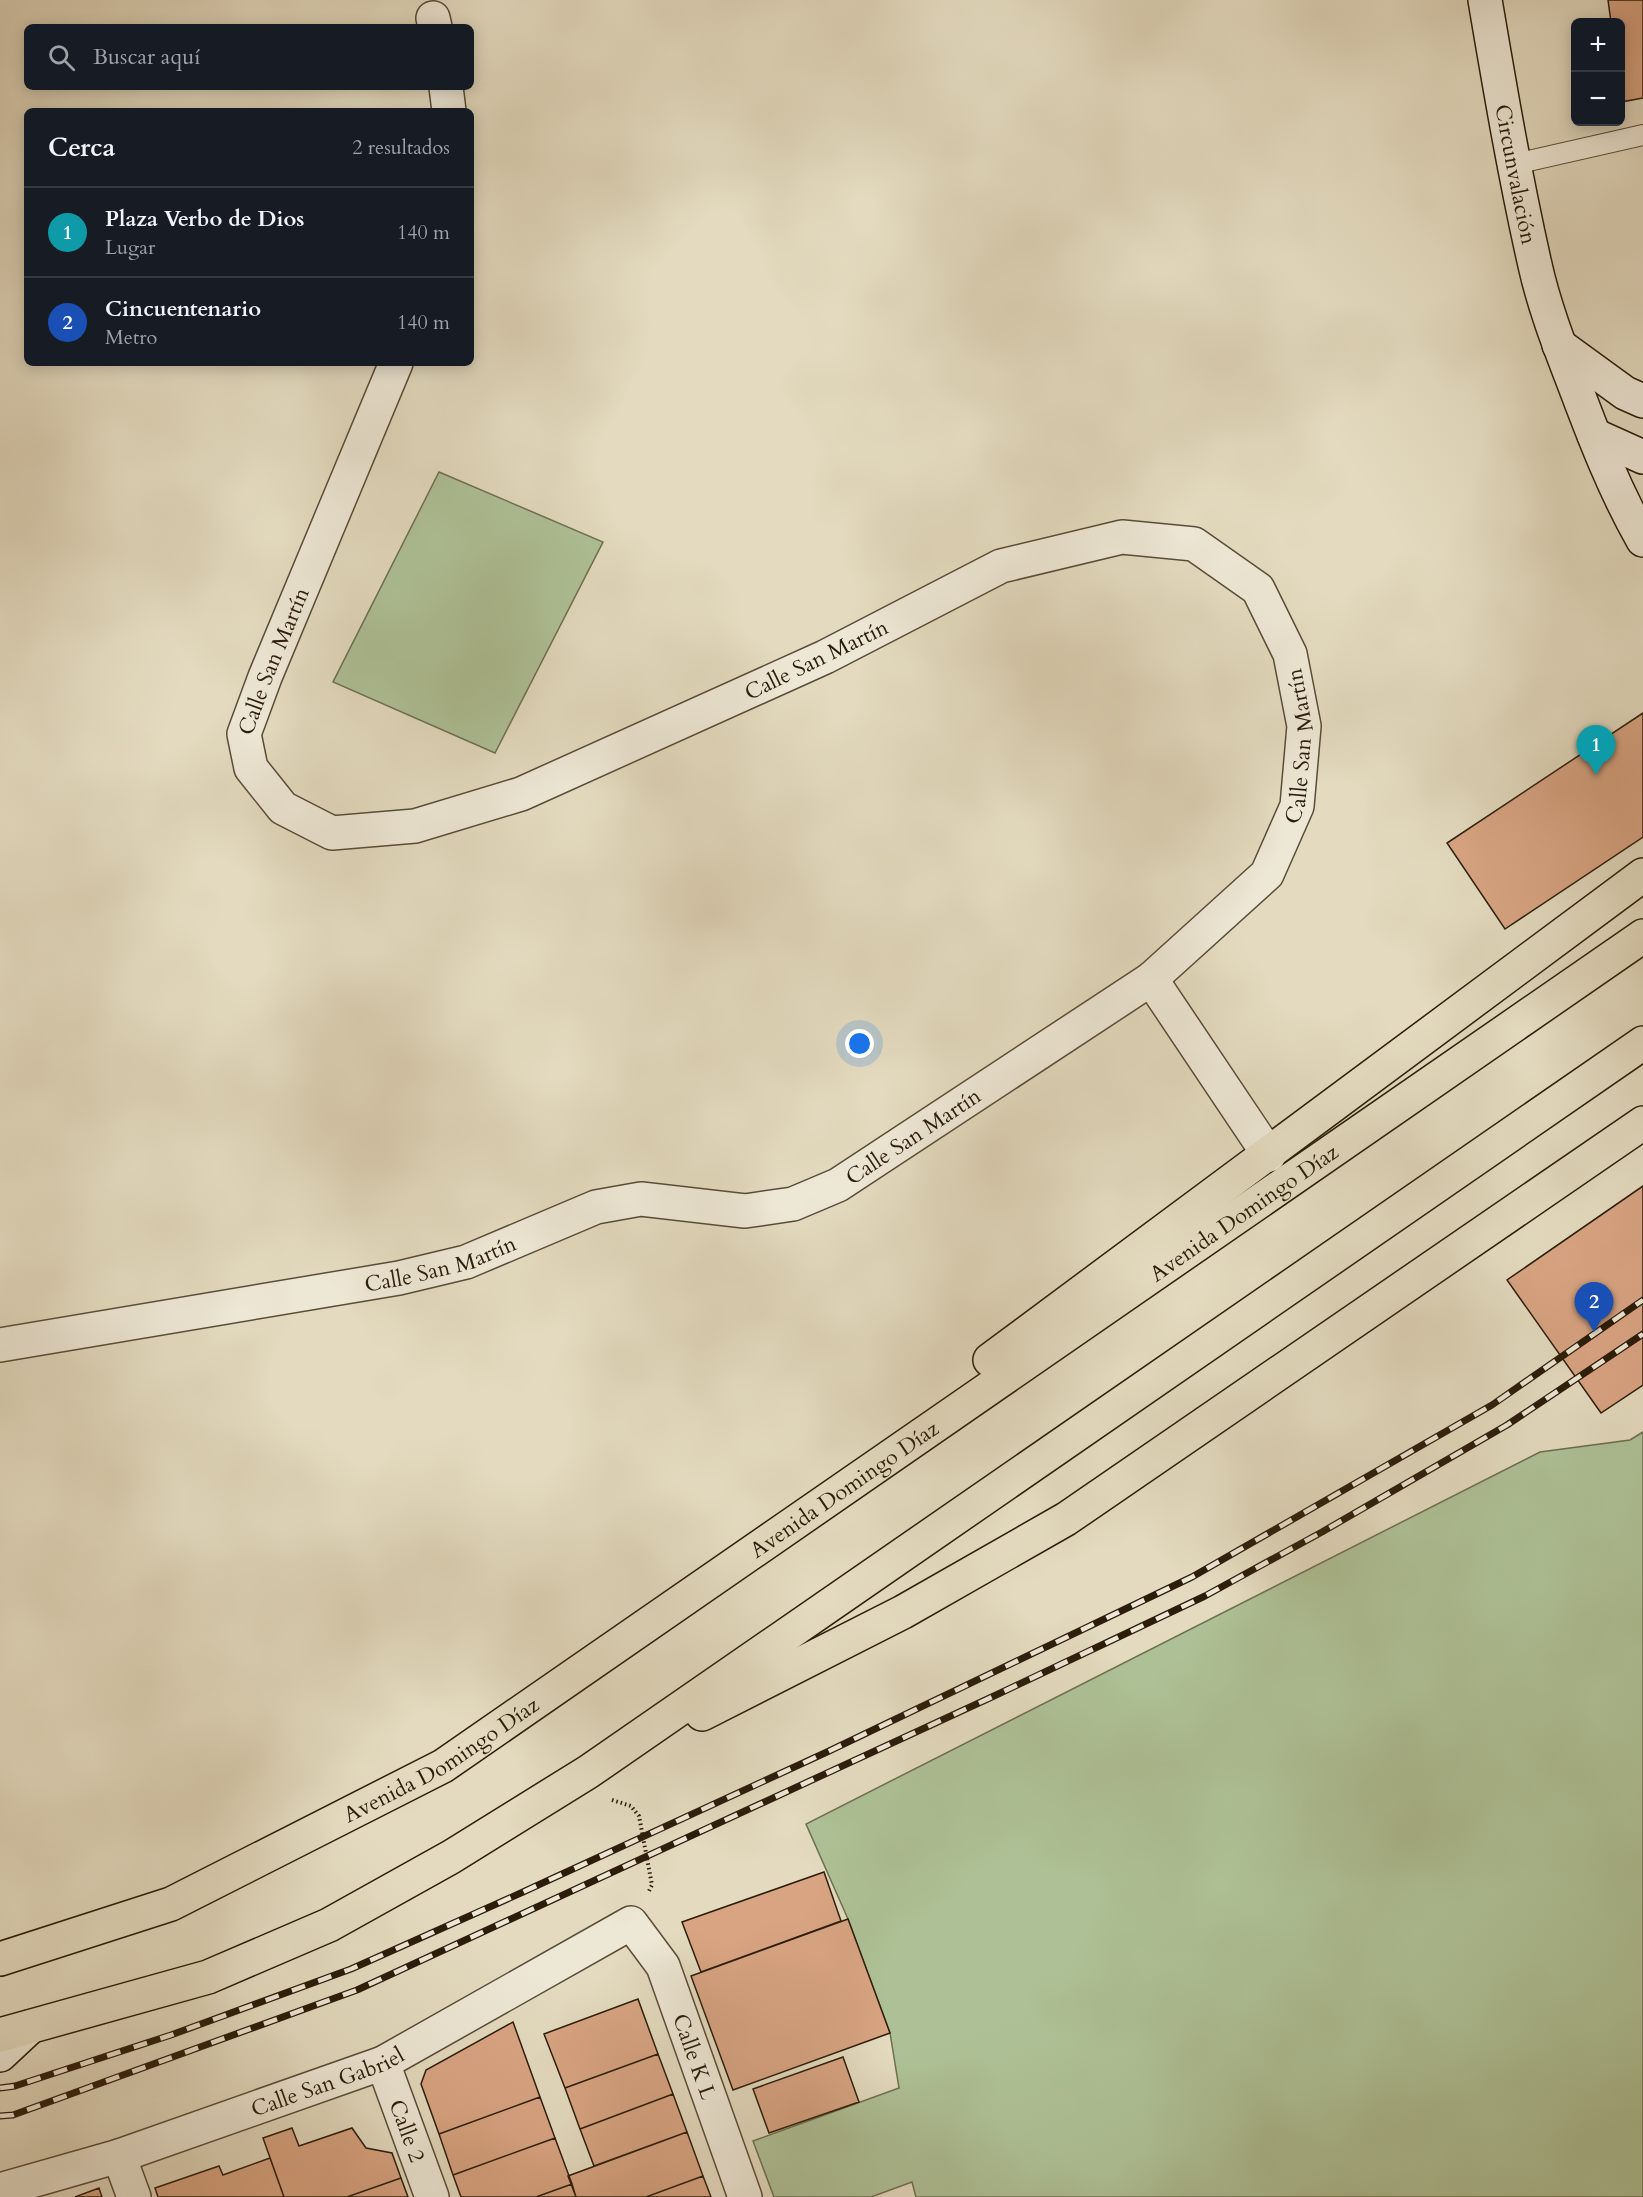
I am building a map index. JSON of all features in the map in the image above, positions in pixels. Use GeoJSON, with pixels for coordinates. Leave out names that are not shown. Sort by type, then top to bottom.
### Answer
{"type":"FeatureCollection","features":[{"type":"Feature","properties":{"kind":"main road"},"geometry":{"type":"LineString","coordinates":[[675,1603],[919,1413],[1269,1155],[1643,874]]}},
{"type":"Feature","properties":{"kind":"main road","name":"Avenida Domingo Díaz"},"geometry":{"type":"LineString","coordinates":[[0,1959],[171,1904],[443,1766],[675,1603],[1643,936]]}},
{"type":"Feature","properties":{"kind":"main road"},"geometry":{"type":"LineString","coordinates":[[15,2031],[208,1977],[329,1925],[451,1857],[588,1772],[1643,1043]]}},
{"type":"Feature","properties":{"kind":"main road"},"geometry":{"type":"LineString","coordinates":[[588,1772],[903,1612],[1066,1519],[1643,1123]]}},
{"type":"Feature","properties":{"kind":"street","name":"Circunvalación"},"geometry":{"type":"LineString","coordinates":[[1485,0],[1535,267],[1559,345],[1594,435],[1620,498],[1643,540]]}},
{"type":"Feature","properties":{"kind":"street"},"geometry":{"type":"LineString","coordinates":[[446,90],[449,108]]}},
{"type":"Feature","properties":{"kind":"street"},"geometry":{"type":"LineString","coordinates":[[1559,345],[1625,393],[1643,401]]}},
{"type":"Feature","properties":{"kind":"street","name":"Calle San Martín"},"geometry":{"type":"LineString","coordinates":[[0,1345],[399,1278],[466,1262],[596,1207],[641,1199],[745,1211],[793,1204],[838,1185],[1151,980],[1267,874],[1297,806],[1304,726],[1290,654],[1258,589],[1194,544],[1122,537],[1001,566],[825,657],[521,794],[415,826],[332,833],[283,808],[251,768],[244,734],[265,677],[395,366]]}},
{"type":"Feature","properties":{"kind":"street"},"geometry":{"type":"LineString","coordinates":[[1594,435],[1643,457]]}},
{"type":"Feature","properties":{"kind":"street"},"geometry":{"type":"LineString","coordinates":[[1151,980],[1269,1155]]}},
{"type":"Feature","properties":{"kind":"street","name":"Calle San Gabriel"},"geometry":{"type":"LineString","coordinates":[[0,2190],[119,2156],[383,2063],[631,1923]]}},
{"type":"Feature","properties":{"kind":"street","name":"Calle K L"},"geometry":{"type":"LineString","coordinates":[[631,1923],[663,1966],[745,2197]]}},
{"type":"Feature","properties":{"kind":"street"},"geometry":{"type":"LineString","coordinates":[[0,2055],[15,2031]]}},
{"type":"Feature","properties":{"kind":"street","name":"Calle 2"},"geometry":{"type":"LineString","coordinates":[[383,2063],[432,2197]]}},
{"type":"Feature","properties":{"kind":"street"},"geometry":{"type":"LineString","coordinates":[[119,2156],[134,2197]]}},
{"type":"Feature","properties":{"kind":"lane"},"geometry":{"type":"LineString","coordinates":[[1515,164],[1643,135]]}},
{"type":"Feature","properties":{"kind":"path"},"geometry":{"type":"LineString","coordinates":[[639,1816],[652,1885]]}},
{"type":"Feature","properties":{"kind":"green space"},"geometry":{"type":"Polygon","coordinates":[[[439,472],[603,542],[495,753],[333,682],[439,472]]]}},
{"type":"Feature","properties":{"kind":"green space"},"geometry":{"type":"Polygon","coordinates":[[[1643,1432],[1643,2197],[916,2197],[912,2182],[871,2197],[774,2197],[753,2141],[899,2088],[890,2033],[848,1919],[806,1824],[1540,1452],[1630,1440],[1643,1432]]]}},
{"type":"Feature","properties":{"kind":"building"},"geometry":{"type":"Polygon","coordinates":[[[1608,0],[1643,0],[1643,98],[1625,101],[1625,18],[1610,18],[1608,0]]]}},
{"type":"Feature","properties":{"kind":"building"},"geometry":{"type":"Polygon","coordinates":[[[1643,713],[1643,837],[1505,929],[1447,843],[1643,713]]]}},
{"type":"Feature","properties":{"kind":"building"},"geometry":{"type":"Polygon","coordinates":[[[1643,1186],[1643,1385],[1601,1413],[1507,1280],[1643,1186]]]}},
{"type":"Feature","properties":{"kind":"building"},"geometry":{"type":"Polygon","coordinates":[[[824,1872],[841,1921],[701,1972],[682,1922],[824,1872]]]}},
{"type":"Feature","properties":{"kind":"building"},"geometry":{"type":"Polygon","coordinates":[[[848,1919],[890,2033],[733,2090],[691,1976],[848,1919]]]}},
{"type":"Feature","properties":{"kind":"building"},"geometry":{"type":"Polygon","coordinates":[[[638,1999],[658,2054],[565,2088],[544,2034],[638,1999]]]}},
{"type":"Feature","properties":{"kind":"building"},"geometry":{"type":"Polygon","coordinates":[[[513,2022],[540,2097],[439,2134],[421,2084],[426,2070],[513,2022]]]}},
{"type":"Feature","properties":{"kind":"building"},"geometry":{"type":"Polygon","coordinates":[[[658,2054],[673,2094],[580,2129],[565,2088],[658,2054]]]}},
{"type":"Feature","properties":{"kind":"building"},"geometry":{"type":"Polygon","coordinates":[[[843,2057],[859,2102],[769,2133],[753,2089],[843,2057]]]}},
{"type":"Feature","properties":{"kind":"building"},"geometry":{"type":"Polygon","coordinates":[[[673,2094],[687,2132],[594,2166],[580,2129],[673,2094]]]}},
{"type":"Feature","properties":{"kind":"building"},"geometry":{"type":"Polygon","coordinates":[[[540,2097],[555,2138],[453,2175],[439,2134],[540,2097]]]}},
{"type":"Feature","properties":{"kind":"building"},"geometry":{"type":"Polygon","coordinates":[[[292,2128],[299,2146],[352,2128],[366,2148],[392,2153],[401,2178],[347,2197],[284,2197],[263,2138],[292,2128]]]}},
{"type":"Feature","properties":{"kind":"building"},"geometry":{"type":"Polygon","coordinates":[[[687,2132],[703,2176],[646,2197],[576,2197],[568,2176],[687,2132]]]}},
{"type":"Feature","properties":{"kind":"building"},"geometry":{"type":"Polygon","coordinates":[[[555,2138],[572,2184],[536,2197],[461,2197],[453,2175],[555,2138]]]}},
{"type":"Feature","properties":{"kind":"building"},"geometry":{"type":"Polygon","coordinates":[[[270,2158],[284,2197],[158,2197],[155,2188],[219,2166],[223,2175],[270,2158]]]}},
{"type":"Feature","properties":{"kind":"building"},"geometry":{"type":"Polygon","coordinates":[[[703,2176],[711,2197],[646,2197],[703,2176]]]}},
{"type":"Feature","properties":{"kind":"building"},"geometry":{"type":"Polygon","coordinates":[[[401,2178],[408,2197],[347,2197],[401,2178]]]}},
{"type":"Feature","properties":{"kind":"building"},"geometry":{"type":"Polygon","coordinates":[[[572,2184],[576,2197],[536,2197],[572,2184]]]}},
{"type":"Feature","properties":{"kind":"building"},"geometry":{"type":"Polygon","coordinates":[[[99,2188],[102,2197],[75,2197],[99,2188]]]}},
{"type":"Feature","properties":{"kind":"railway"},"geometry":{"type":"LineString","coordinates":[[0,2088],[15,2086],[171,2035],[351,1969],[827,1752],[1192,1577],[1492,1405],[1643,1300]]}},
{"type":"Feature","properties":{"kind":"railway"},"geometry":{"type":"LineString","coordinates":[[0,2116],[13,2115],[357,1990],[1205,1596],[1322,1532],[1507,1425],[1643,1334]]}},
{"type":"Feature","properties":{"kind":"place","name":"Plaza Verbo de Dios"},"geometry":{"type":"Point","coordinates":[1596,775]}},
{"type":"Feature","properties":{"kind":"place","name":"Cincuentenario"},"geometry":{"type":"Point","coordinates":[1594,1332]}}]}
